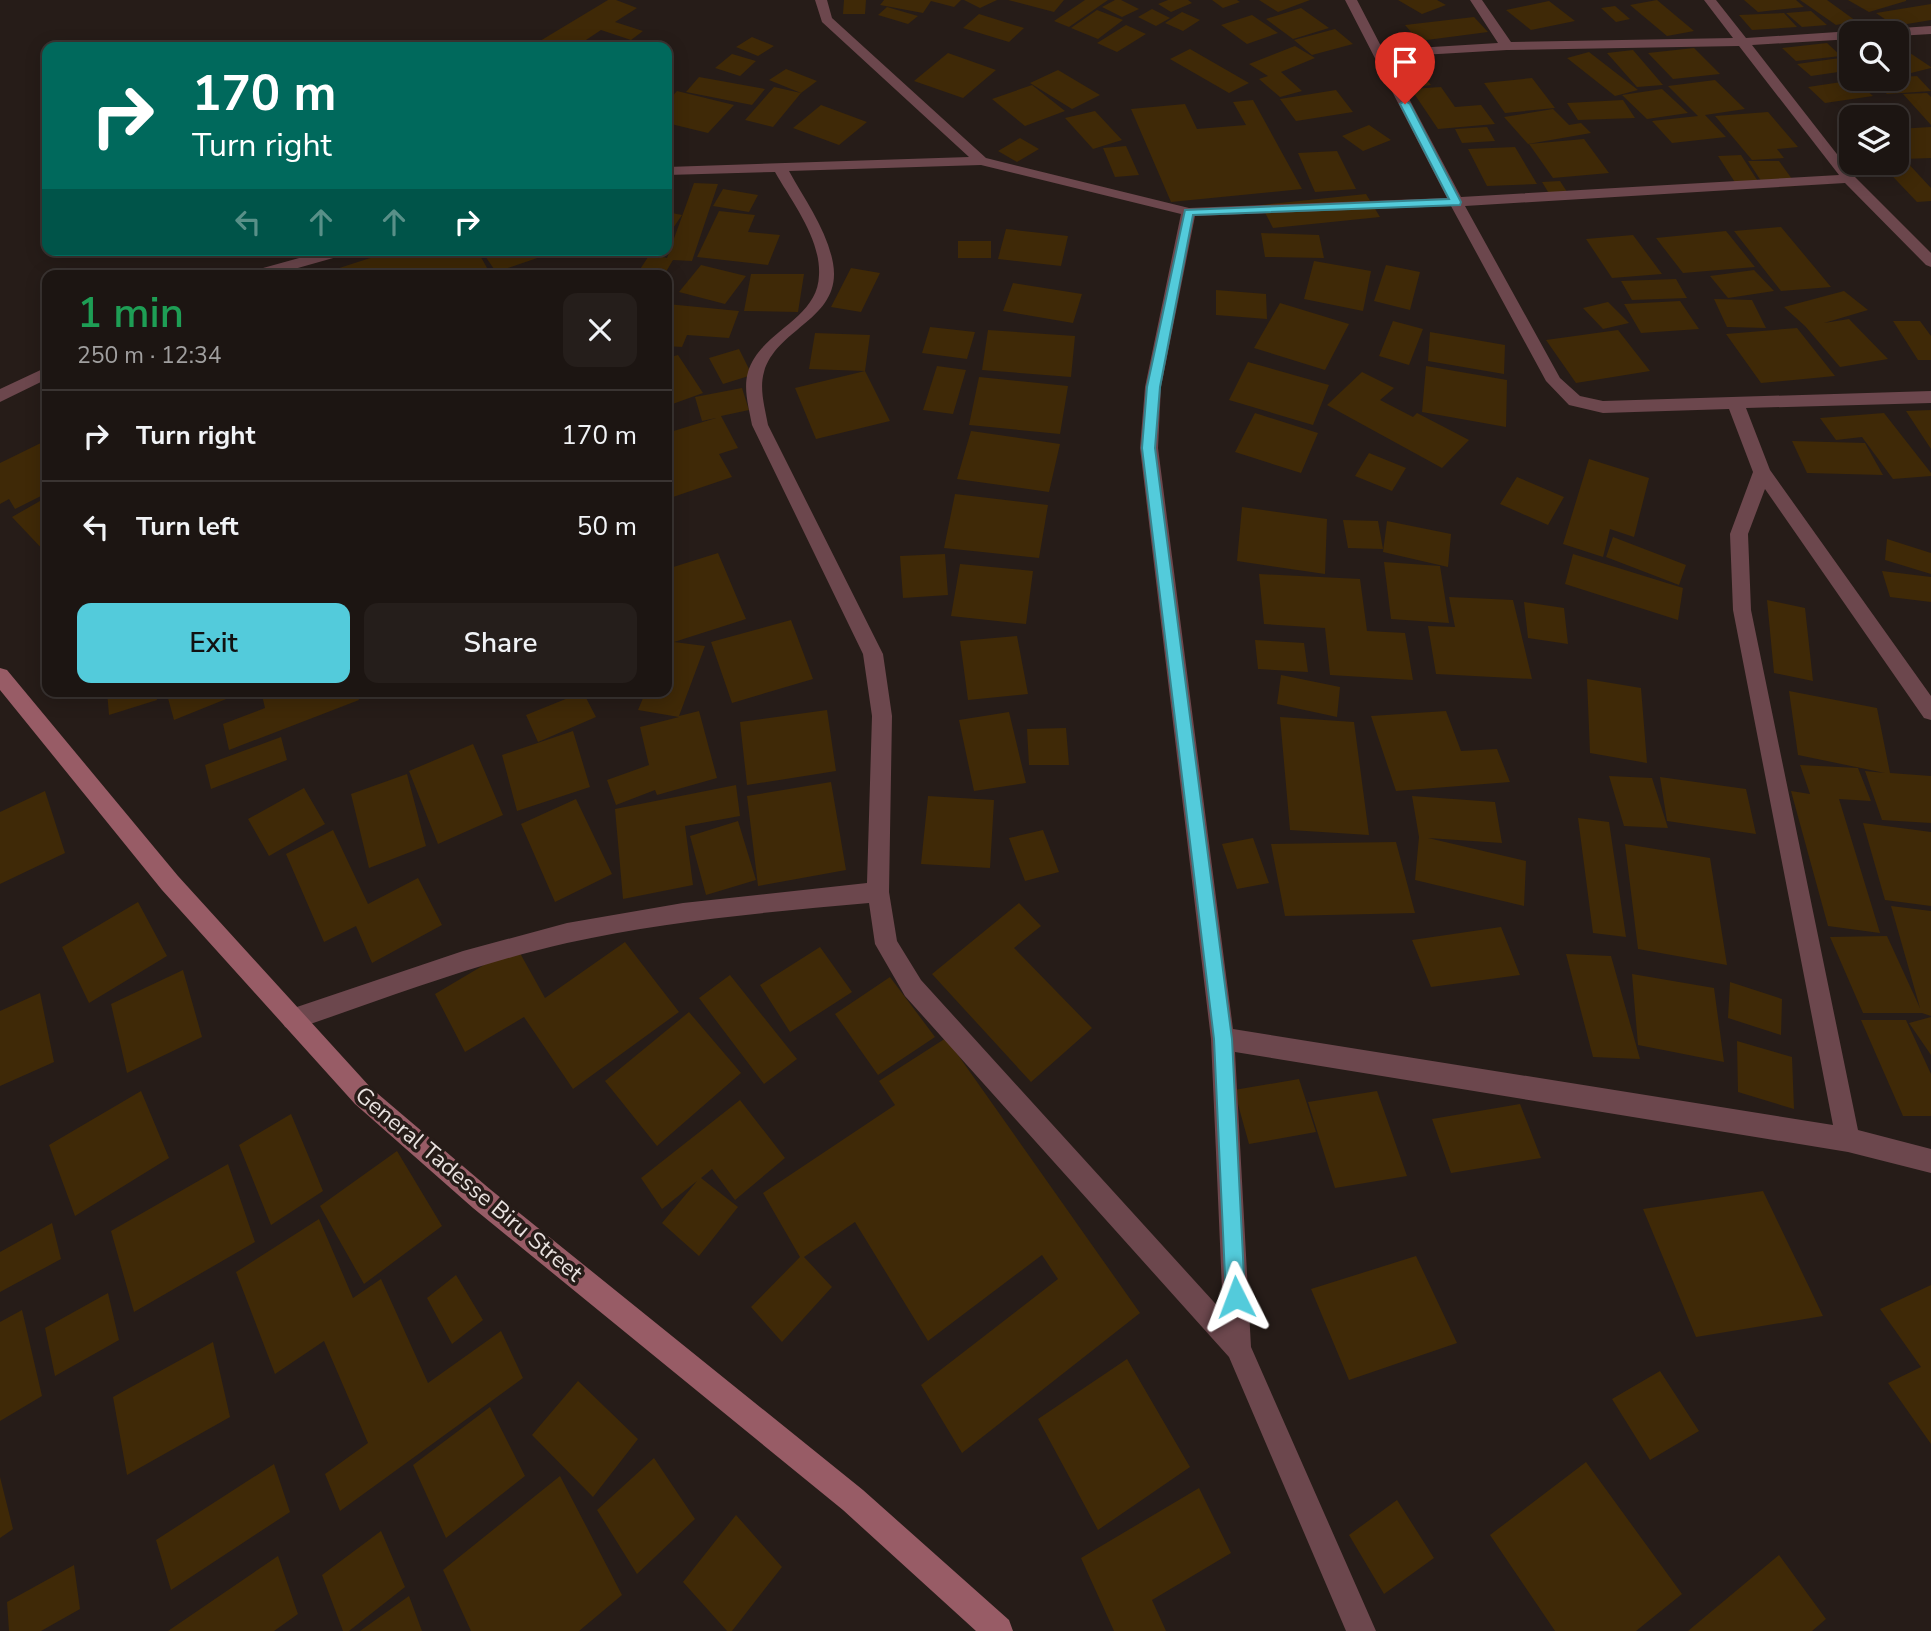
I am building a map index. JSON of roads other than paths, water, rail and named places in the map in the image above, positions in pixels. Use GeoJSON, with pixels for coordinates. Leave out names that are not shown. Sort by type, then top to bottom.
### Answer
{"type":"FeatureCollection","features":[{"type":"Feature","properties":{"kind":"street"},"geometry":{"type":"LineString","coordinates":[[821,0],[826,19],[981,161]]}},
{"type":"Feature","properties":{"kind":"street"},"geometry":{"type":"LineString","coordinates":[[1351,0],[1456,202],[1554,381],[1575,401],[1603,407],[1931,397]]}},
{"type":"Feature","properties":{"kind":"street"},"geometry":{"type":"LineString","coordinates":[[1476,0],[1507,46]]}},
{"type":"Feature","properties":{"kind":"street"},"geometry":{"type":"LineString","coordinates":[[1710,0],[1849,180],[1931,262]]}},
{"type":"Feature","properties":{"kind":"street"},"geometry":{"type":"LineString","coordinates":[[1909,31],[1931,30]]}},
{"type":"Feature","properties":{"kind":"street"},"geometry":{"type":"LineString","coordinates":[[1379,54],[1507,46],[1744,42],[1839,36]]}},
{"type":"Feature","properties":{"kind":"street"},"geometry":{"type":"LineString","coordinates":[[672,171],[981,161],[1189,212],[1456,202],[1849,180]]}},
{"type":"Feature","properties":{"kind":"street"},"geometry":{"type":"LineString","coordinates":[[780,167],[820,246],[827,275],[821,300],[804,319],[771,344],[757,370],[754,391],[760,425],[873,654],[882,716],[878,891],[886,944],[913,988],[1238,1348],[1362,1631]]}},
{"type":"Feature","properties":{"kind":"street"},"geometry":{"type":"LineString","coordinates":[[1189,212],[1153,387],[1149,448],[1223,1039],[1238,1348]]}},
{"type":"Feature","properties":{"kind":"street"},"geometry":{"type":"LineString","coordinates":[[272,270],[324,256]]}},
{"type":"Feature","properties":{"kind":"street"},"geometry":{"type":"LineString","coordinates":[[0,396],[42,375]]}},
{"type":"Feature","properties":{"kind":"street"},"geometry":{"type":"LineString","coordinates":[[1736,405],[1762,472],[1931,712]]}},
{"type":"Feature","properties":{"kind":"street"},"geometry":{"type":"LineString","coordinates":[[1762,472],[1738,534],[1742,610],[1847,1140]]}},
{"type":"Feature","properties":{"kind":"street","name":"General Tadesse Biru Street"},"geometry":{"type":"LineString","coordinates":[[0,676],[170,883],[363,1096],[432,1156],[853,1500],[998,1631]]}},
{"type":"Feature","properties":{"kind":"street"},"geometry":{"type":"LineString","coordinates":[[293,1019],[489,954],[565,933],[701,910],[878,891]]}},
{"type":"Feature","properties":{"kind":"street"},"geometry":{"type":"LineString","coordinates":[[1223,1039],[1847,1140],[1931,1161]]}}]}
